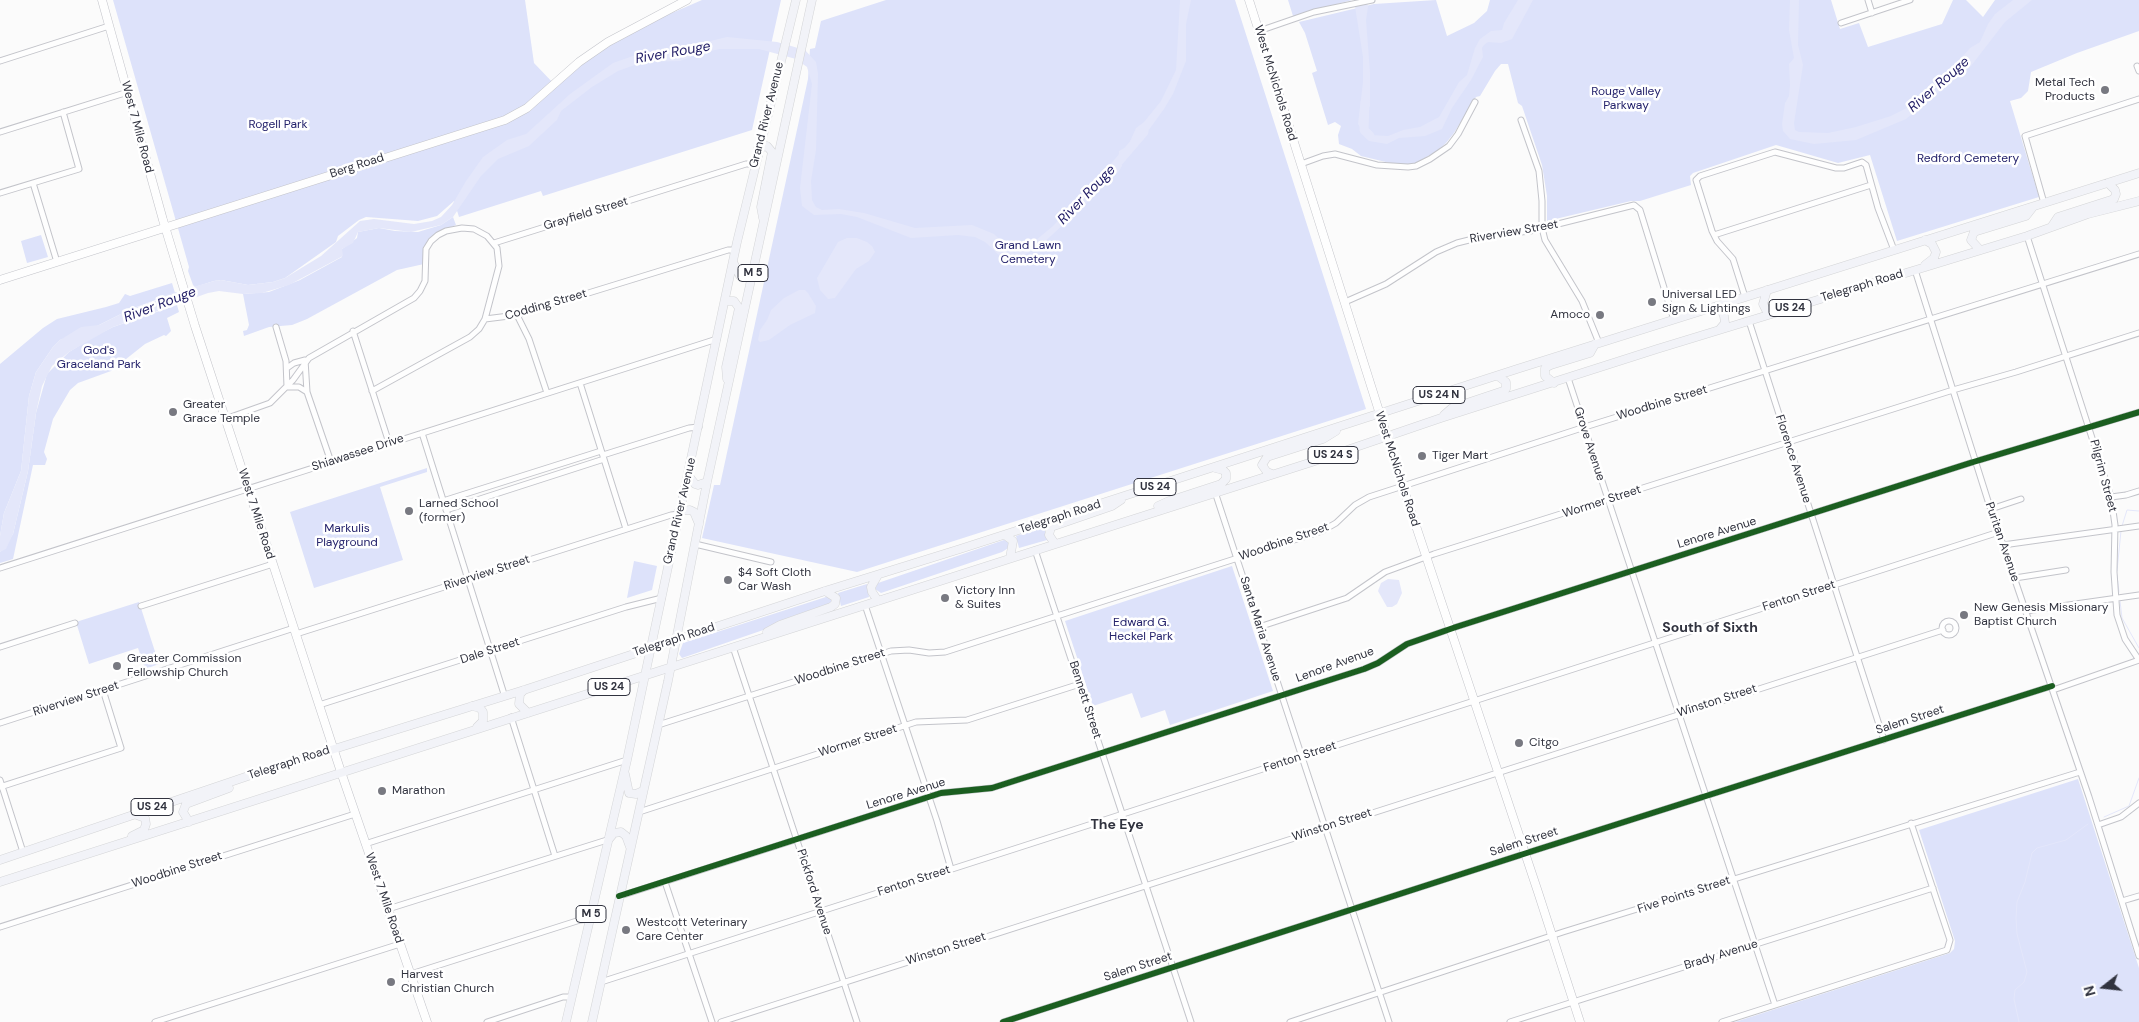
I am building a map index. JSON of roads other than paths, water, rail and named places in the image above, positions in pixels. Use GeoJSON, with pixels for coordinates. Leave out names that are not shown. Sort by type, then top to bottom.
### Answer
{"type":"FeatureCollection","features":[{"type":"Feature","properties":{"kind":"main road","name":"West 7 Mile Road"},"geometry":{"type":"LineString","coordinates":[[102,0],[165,227],[191,311],[333,749],[427,1022]]}},
{"type":"Feature","properties":{"kind":"main road","name":"Berg Road"},"geometry":{"type":"LineString","coordinates":[[0,280],[505,120],[527,108],[580,62],[608,42],[687,0]]}},
{"type":"Feature","properties":{"kind":"main road","name":"Grand River Avenue"},"geometry":{"type":"LineString","coordinates":[[566,1022],[646,675],[754,164],[796,0]]}},
{"type":"Feature","properties":{"kind":"main road","name":"Grand River Avenue"},"geometry":{"type":"LineString","coordinates":[[592,1022],[671,667],[707,482],[812,0]]}},
{"type":"Feature","properties":{"kind":"main road","name":"West McNichols Road"},"geometry":{"type":"LineString","coordinates":[[1249,0],[1386,437],[1580,1022]]}},
{"type":"Feature","properties":{"kind":"main road"},"geometry":{"type":"LineString","coordinates":[[758,148],[767,146],[772,152],[761,207],[764,222]]}},
{"type":"Feature","properties":{"kind":"main road","name":"Telegraph Road"},"geometry":{"type":"LineString","coordinates":[[0,860],[257,773],[504,694],[524,690],[825,590],[1127,496],[1716,306],[2139,173]]}},
{"type":"Feature","properties":{"kind":"main road"},"geometry":{"type":"LineString","coordinates":[[2052,226],[2058,217],[2114,199],[2115,190],[2108,183]]}},
{"type":"Feature","properties":{"kind":"main road","name":"Telegraph Road"},"geometry":{"type":"LineString","coordinates":[[0,882],[1554,382],[2027,236],[2052,226],[2139,201]]}},
{"type":"Feature","properties":{"kind":"main road"},"geometry":{"type":"LineString","coordinates":[[1980,250],[1971,240],[1974,232],[2026,216],[2033,207]]}},
{"type":"Feature","properties":{"kind":"main road"},"geometry":{"type":"LineString","coordinates":[[1917,269],[1936,255],[1934,246],[1925,240]]}},
{"type":"Feature","properties":{"kind":"main road"},"geometry":{"type":"LineString","coordinates":[[733,262],[740,276],[752,277]]}},
{"type":"Feature","properties":{"kind":"main road"},"geometry":{"type":"LineString","coordinates":[[1767,290],[1763,304],[1766,310],[1773,313]]}},
{"type":"Feature","properties":{"kind":"main road"},"geometry":{"type":"LineString","coordinates":[[725,301],[734,301],[739,308],[726,367],[727,391]]}},
{"type":"Feature","properties":{"kind":"main road"},"geometry":{"type":"LineString","coordinates":[[1716,306],[1721,309],[1724,316],[1725,323],[1720,330]]}},
{"type":"Feature","properties":{"kind":"main road"},"geometry":{"type":"LineString","coordinates":[[1554,382],[1545,376],[1545,368],[1590,353],[1597,344]]}},
{"type":"Feature","properties":{"kind":"main road","name":"Telegraph Road"},"geometry":{"type":"LineString","coordinates":[[1441,418],[1452,408],[1506,389],[1506,382],[1498,376]]}},
{"type":"Feature","properties":{"kind":"main road","name":"Telegraph Road"},"geometry":{"type":"LineString","coordinates":[[1275,473],[1267,472],[1262,465],[1267,458],[1323,439],[1350,424]]}},
{"type":"Feature","properties":{"kind":"main road"},"geometry":{"type":"LineString","coordinates":[[1141,516],[1169,500],[1221,484],[1226,479],[1225,471],[1214,468]]}},
{"type":"Feature","properties":{"kind":"main road"},"geometry":{"type":"LineString","coordinates":[[688,475],[695,484],[707,482]]}},
{"type":"Feature","properties":{"kind":"main road"},"geometry":{"type":"LineString","coordinates":[[1055,544],[1049,535],[1051,527],[1112,506],[1127,496]]}},
{"type":"Feature","properties":{"kind":"main road"},"geometry":{"type":"LineString","coordinates":[[679,512],[690,510],[694,512],[699,524]]}},
{"type":"Feature","properties":{"kind":"main road"},"geometry":{"type":"LineString","coordinates":[[1005,534],[1013,541],[1010,558]]}},
{"type":"Feature","properties":{"kind":"main road"},"geometry":{"type":"LineString","coordinates":[[878,575],[871,587],[878,601]]}},
{"type":"Feature","properties":{"kind":"main road"},"geometry":{"type":"LineString","coordinates":[[753,640],[780,626],[831,607],[835,604],[836,598],[825,590]]}},
{"type":"Feature","properties":{"kind":"main road"},"geometry":{"type":"LineString","coordinates":[[524,690],[520,694],[519,704],[528,712]]}},
{"type":"Feature","properties":{"kind":"main road"},"geometry":{"type":"LineString","coordinates":[[471,706],[480,708],[483,712],[483,722],[476,729]]}},
{"type":"Feature","properties":{"kind":"main road"},"geometry":{"type":"LineString","coordinates":[[624,772],[627,777],[629,793],[636,794],[643,791]]}},
{"type":"Feature","properties":{"kind":"main road"},"geometry":{"type":"LineString","coordinates":[[189,822],[184,812],[186,804],[230,787],[257,773]]}},
{"type":"Feature","properties":{"kind":"main road"},"geometry":{"type":"LineString","coordinates":[[79,858],[97,847],[144,830],[145,818],[133,814]]}},
{"type":"Feature","properties":{"kind":"main road"},"geometry":{"type":"LineString","coordinates":[[608,840],[614,833],[621,832],[626,836],[630,847]]}},
{"type":"Feature","properties":{"kind":"street"},"geometry":{"type":"LineString","coordinates":[[1259,31],[1314,12],[1372,0]]}},
{"type":"Feature","properties":{"kind":"street"},"geometry":{"type":"LineString","coordinates":[[1868,0],[1872,13]]}},
{"type":"Feature","properties":{"kind":"street"},"geometry":{"type":"LineString","coordinates":[[1841,23],[1910,0]]}},
{"type":"Feature","properties":{"kind":"street"},"geometry":{"type":"LineString","coordinates":[[0,61],[109,26]]}},
{"type":"Feature","properties":{"kind":"street"},"geometry":{"type":"LineString","coordinates":[[0,132],[128,92]]}},
{"type":"Feature","properties":{"kind":"street"},"geometry":{"type":"LineString","coordinates":[[2044,203],[2025,136],[2139,99]]}},
{"type":"Feature","properties":{"kind":"street"},"geometry":{"type":"LineString","coordinates":[[1301,164],[1335,154],[1377,165],[1416,166],[1442,151],[1454,140],[1475,102]]}},
{"type":"Feature","properties":{"kind":"street"},"geometry":{"type":"LineString","coordinates":[[0,193],[79,168],[63,112]]}},
{"type":"Feature","properties":{"kind":"street"},"geometry":{"type":"LineString","coordinates":[[1521,120],[1533,149],[1541,184],[1542,228],[1553,255],[1582,301],[1597,344]]}},
{"type":"Feature","properties":{"kind":"street"},"geometry":{"type":"LineString","coordinates":[[1745,297],[1733,259],[1714,235],[1696,178],[1775,152],[1836,168],[1844,168],[1860,162],[1865,164],[1894,250]]}},
{"type":"Feature","properties":{"kind":"street","name":"Grayfield Street"},"geometry":{"type":"LineString","coordinates":[[494,243],[746,164],[754,164]]}},
{"type":"Feature","properties":{"kind":"street"},"geometry":{"type":"LineString","coordinates":[[33,183],[57,262]]}},
{"type":"Feature","properties":{"kind":"street"},"geometry":{"type":"LineString","coordinates":[[1714,235],[1871,185]]}},
{"type":"Feature","properties":{"kind":"street","name":"Riverview Street"},"geometry":{"type":"LineString","coordinates":[[1344,302],[1386,284],[1436,252],[1457,242],[1542,228],[1630,205],[1637,205],[1674,320]]}},
{"type":"Feature","properties":{"kind":"street"},"geometry":{"type":"LineString","coordinates":[[287,368],[294,363],[305,360],[353,331],[409,301],[417,294],[425,281],[424,258],[427,247],[434,237],[442,232],[462,228],[477,230],[487,236],[494,243],[499,253],[499,266],[479,330],[470,337],[372,391]]}},
{"type":"Feature","properties":{"kind":"street","name":"Pilgrim Street"},"geometry":{"type":"LineString","coordinates":[[2027,236],[2111,497],[2114,530],[2115,597],[2122,630],[2139,660]]}},
{"type":"Feature","properties":{"kind":"street","name":"Codding Street"},"geometry":{"type":"LineString","coordinates":[[484,319],[518,315],[728,250],[735,250]]}},
{"type":"Feature","properties":{"kind":"street","name":"Woodbine Street"},"geometry":{"type":"LineString","coordinates":[[658,724],[749,697],[880,654],[901,649],[929,653],[945,652],[1322,531],[1336,523],[1361,501],[1403,487],[1584,428],[2139,254]]}},
{"type":"Feature","properties":{"kind":"street","name":"Puritan Avenue"},"geometry":{"type":"LineString","coordinates":[[1917,269],[1929,319],[1991,510],[2098,825],[2139,956]]}},
{"type":"Feature","properties":{"kind":"street"},"geometry":{"type":"LineString","coordinates":[[518,315],[529,339],[547,393]]}},
{"type":"Feature","properties":{"kind":"street","name":"Florence Avenue"},"geometry":{"type":"LineString","coordinates":[[1748,321],[1884,740]]}},
{"type":"Feature","properties":{"kind":"street"},"geometry":{"type":"LineString","coordinates":[[276,327],[287,368],[287,387]]}},
{"type":"Feature","properties":{"kind":"street"},"geometry":{"type":"LineString","coordinates":[[353,331],[389,444]]}},
{"type":"Feature","properties":{"kind":"street","name":"Wormer Street"},"geometry":{"type":"LineString","coordinates":[[1259,627],[1347,598],[1385,572],[1426,557],[1952,390],[2139,333]]}},
{"type":"Feature","properties":{"kind":"street","name":"Shiawassee Drive"},"geometry":{"type":"LineString","coordinates":[[0,568],[717,339]]}},
{"type":"Feature","properties":{"kind":"street"},"geometry":{"type":"LineString","coordinates":[[226,419],[265,406],[275,400],[293,380],[305,360]]}},
{"type":"Feature","properties":{"kind":"street"},"geometry":{"type":"LineString","coordinates":[[305,360],[307,392],[331,462]]}},
{"type":"Feature","properties":{"kind":"street","name":"Grove Avenue"},"geometry":{"type":"LineString","coordinates":[[1568,378],[1775,1005]]}},
{"type":"Feature","properties":{"kind":"street"},"geometry":{"type":"LineString","coordinates":[[580,383],[626,529]]}},
{"type":"Feature","properties":{"kind":"street"},"geometry":{"type":"LineString","coordinates":[[287,387],[299,387],[307,392]]}},
{"type":"Feature","properties":{"kind":"street","name":"Lenore Avenue"},"geometry":{"type":"LineString","coordinates":[[619,896],[948,791],[992,788],[1370,666],[1407,644],[1450,629],[2139,412]]}},
{"type":"Feature","properties":{"kind":"street"},"geometry":{"type":"LineString","coordinates":[[443,501],[518,477],[603,455],[689,428],[699,428]]}},
{"type":"Feature","properties":{"kind":"street"},"geometry":{"type":"LineString","coordinates":[[422,433],[504,694]]}},
{"type":"Feature","properties":{"kind":"street"},"geometry":{"type":"LineString","coordinates":[[446,510],[522,486],[603,455]]}},
{"type":"Feature","properties":{"kind":"street"},"geometry":{"type":"LineString","coordinates":[[518,477],[522,486]]}},
{"type":"Feature","properties":{"kind":"street"},"geometry":{"type":"LineString","coordinates":[[2111,497],[2139,491]]}},
{"type":"Feature","properties":{"kind":"street","name":"Santa Maria Avenue"},"geometry":{"type":"LineString","coordinates":[[1214,492],[1389,1022]]}},
{"type":"Feature","properties":{"kind":"street"},"geometry":{"type":"LineString","coordinates":[[1991,510],[2021,499]]}},
{"type":"Feature","properties":{"kind":"street","name":"Riverview Street"},"geometry":{"type":"LineString","coordinates":[[0,723],[679,512]]}},
{"type":"Feature","properties":{"kind":"street"},"geometry":{"type":"LineString","coordinates":[[2003,545],[2139,526]]}},
{"type":"Feature","properties":{"kind":"street","name":"Fenton Street"},"geometry":{"type":"LineString","coordinates":[[601,982],[1999,532]]}},
{"type":"Feature","properties":{"kind":"street"},"geometry":{"type":"LineString","coordinates":[[695,544],[771,562]]}},
{"type":"Feature","properties":{"kind":"street","name":"Bennett Street"},"geometry":{"type":"LineString","coordinates":[[1035,550],[1191,1022]]}},
{"type":"Feature","properties":{"kind":"street"},"geometry":{"type":"LineString","coordinates":[[141,606],[273,564]]}},
{"type":"Feature","properties":{"kind":"street"},"geometry":{"type":"LineString","coordinates":[[2014,578],[2066,570]]}},
{"type":"Feature","properties":{"kind":"street"},"geometry":{"type":"LineString","coordinates":[[2026,611],[2139,594]]}},
{"type":"Feature","properties":{"kind":"street","name":"Dale Street"},"geometry":{"type":"LineString","coordinates":[[319,705],[662,598]]}},
{"type":"Feature","properties":{"kind":"street"},"geometry":{"type":"LineString","coordinates":[[865,605],[951,869]]}},
{"type":"Feature","properties":{"kind":"street"},"geometry":{"type":"LineString","coordinates":[[0,647],[75,624]]}},
{"type":"Feature","properties":{"kind":"street","name":"Winston Street"},"geometry":{"type":"LineString","coordinates":[[721,1022],[1679,713],[1943,630]]}},
{"type":"Feature","properties":{"kind":"street","name":"Pickford Avenue"},"geometry":{"type":"LineString","coordinates":[[733,647],[857,1022]]}},
{"type":"Feature","properties":{"kind":"street","name":"Salem Street"},"geometry":{"type":"LineString","coordinates":[[1003,1022],[1706,796],[2139,660]]}},
{"type":"Feature","properties":{"kind":"street","name":"Wormer Street"},"geometry":{"type":"LineString","coordinates":[[639,812],[924,720],[951,722],[967,720],[1080,684]]}},
{"type":"Feature","properties":{"kind":"street"},"geometry":{"type":"LineString","coordinates":[[23,852],[1,784],[121,748],[103,690]]}},
{"type":"Feature","properties":{"kind":"street"},"geometry":{"type":"LineString","coordinates":[[511,717],[555,856]]}},
{"type":"Feature","properties":{"kind":"street"},"geometry":{"type":"LineString","coordinates":[[365,844],[627,760]]}},
{"type":"Feature","properties":{"kind":"street","name":"Five Points Street"},"geometry":{"type":"LineString","coordinates":[[1290,1022],[1552,936],[2080,772]]}},
{"type":"Feature","properties":{"kind":"street"},"geometry":{"type":"LineString","coordinates":[[2098,825],[2121,816],[2132,810],[2139,803]]}},
{"type":"Feature","properties":{"kind":"street","name":"Woodbine Street"},"geometry":{"type":"LineString","coordinates":[[0,927],[355,814]]}},
{"type":"Feature","properties":{"kind":"street"},"geometry":{"type":"LineString","coordinates":[[1722,1022],[1944,952],[1950,946],[1950,940],[1911,823]]}},
{"type":"Feature","properties":{"kind":"street"},"geometry":{"type":"LineString","coordinates":[[388,909],[608,840]]}},
{"type":"Feature","properties":{"kind":"street"},"geometry":{"type":"LineString","coordinates":[[665,882],[712,1022]]}},
{"type":"Feature","properties":{"kind":"street","name":"Brady Avenue"},"geometry":{"type":"LineString","coordinates":[[1510,1022],[1932,888]]}},
{"type":"Feature","properties":{"kind":"street"},"geometry":{"type":"LineString","coordinates":[[2122,901],[2139,896]]}},
{"type":"Feature","properties":{"kind":"street"},"geometry":{"type":"LineString","coordinates":[[411,974],[580,920],[590,919]]}},
{"type":"Feature","properties":{"kind":"street"},"geometry":{"type":"LineString","coordinates":[[155,1022],[400,944]]}},
{"type":"Feature","properties":{"kind":"street"},"geometry":{"type":"LineString","coordinates":[[487,1022],[571,996]]}},
{"type":"Feature","properties":{"kind":"water"},"geometry":{"type":"Polygon","coordinates":[[[1180,0],[1191,0],[1186,24],[1186,61],[1173,94],[1164,109],[1146,134],[1136,141],[1132,149],[1121,156],[1122,166],[1119,171],[1091,199],[1039,247],[1011,262],[1004,260],[985,242],[975,237],[958,235],[911,238],[857,217],[841,214],[814,215],[802,206],[800,188],[812,84],[807,67],[796,59],[759,49],[720,49],[701,53],[680,61],[643,62],[618,71],[592,87],[561,111],[557,120],[529,146],[498,159],[481,176],[453,217],[441,225],[411,232],[379,228],[358,232],[353,243],[342,249],[343,256],[289,285],[262,293],[243,294],[219,291],[208,293],[113,327],[69,352],[52,366],[42,386],[36,413],[28,471],[13,534],[6,549],[0,552],[0,536],[4,513],[21,471],[29,396],[36,372],[60,340],[81,327],[99,325],[131,309],[158,300],[166,295],[214,281],[221,280],[248,285],[273,282],[285,278],[321,256],[360,221],[374,219],[414,224],[432,221],[441,217],[452,205],[483,157],[507,140],[526,134],[570,94],[613,63],[633,56],[664,51],[681,51],[698,44],[727,37],[777,42],[805,50],[816,62],[818,74],[816,150],[811,181],[812,200],[816,207],[822,210],[839,209],[864,213],[915,228],[972,225],[994,234],[1014,253],[1030,245],[1053,226],[1101,175],[1111,173],[1118,166],[1119,151],[1128,146],[1136,128],[1144,122],[1161,101],[1176,70],[1180,0]]]}},
{"type":"Feature","properties":{"kind":"water"},"geometry":{"type":"Polygon","coordinates":[[[1354,0],[1367,0],[1368,7],[1366,20],[1370,72],[1370,106],[1362,115],[1361,121],[1369,135],[1388,136],[1403,130],[1420,127],[1439,117],[1459,82],[1467,75],[1475,48],[1480,39],[1491,31],[1502,30],[1504,23],[1518,0],[1533,0],[1512,39],[1501,43],[1488,42],[1484,45],[1482,48],[1483,57],[1471,80],[1452,108],[1442,129],[1425,136],[1399,138],[1387,144],[1369,141],[1358,124],[1363,82],[1363,57],[1354,0]]]}},
{"type":"Feature","properties":{"kind":"water"},"geometry":{"type":"Polygon","coordinates":[[[1790,0],[1799,0],[1798,45],[1803,65],[1794,123],[1795,130],[1799,132],[1828,133],[1856,127],[1891,116],[1913,105],[1944,77],[1970,48],[1980,42],[1995,14],[2013,0],[2032,0],[2005,22],[1971,66],[1906,119],[1856,140],[1814,144],[1790,139],[1783,131],[1785,103],[1789,96],[1790,85],[1789,64],[1794,58],[1789,30],[1790,0]]]}},
{"type":"Feature","properties":{"kind":"water"},"geometry":{"type":"Polygon","coordinates":[[[847,238],[857,238],[867,242],[875,252],[869,261],[856,269],[835,298],[828,299],[820,290],[817,278],[838,242],[847,238]]]}},
{"type":"Feature","properties":{"kind":"water"},"geometry":{"type":"Polygon","coordinates":[[[799,290],[805,290],[808,293],[816,306],[815,313],[790,325],[769,340],[760,342],[758,340],[760,330],[771,310],[784,298],[799,290]]]}},
{"type":"Feature","properties":{"kind":"water"},"geometry":{"type":"Polygon","coordinates":[[[1388,579],[1399,580],[1402,593],[1397,604],[1392,607],[1387,607],[1378,591],[1381,583],[1388,579]]]}},
{"type":"Feature","properties":{"kind":"waterway","name":"River Rouge"},"geometry":{"type":"LineString","coordinates":[[1365,102],[1364,130],[1370,136]]}},
{"type":"Feature","properties":{"kind":"waterway","name":"River Rouge"},"geometry":{"type":"LineString","coordinates":[[1102,181],[1144,132]]}},
{"type":"Feature","properties":{"kind":"waterway"},"geometry":{"type":"LineString","coordinates":[[2122,526],[2127,510],[2139,511]]}},
{"type":"Feature","properties":{"kind":"waterway"},"geometry":{"type":"LineString","coordinates":[[2117,571],[2121,531]]}},
{"type":"Feature","properties":{"kind":"waterway"},"geometry":{"type":"LineString","coordinates":[[2117,575],[2119,592]]}},
{"type":"Feature","properties":{"kind":"waterway"},"geometry":{"type":"LineString","coordinates":[[2120,601],[2122,618],[2139,648]]}},
{"type":"Feature","properties":{"kind":"waterway"},"geometry":{"type":"LineString","coordinates":[[2104,817],[2129,806],[2139,778]]}},
{"type":"Feature","properties":{"kind":"waterway"},"geometry":{"type":"LineString","coordinates":[[2019,1022],[2014,999],[2015,990],[2024,982],[2027,972],[2017,934],[2017,902],[2025,882],[2032,853],[2037,848],[2066,840],[2088,824]]}},
{"type":"Feature","properties":{"kind":"place","name":"Metal Tech Products"},"geometry":{"type":"Point","coordinates":[2105,90]}},
{"type":"Feature","properties":{"kind":"place","name":"Universal LED Sign & Lightings"},"geometry":{"type":"Point","coordinates":[1652,302]}},
{"type":"Feature","properties":{"kind":"place","name":"Amoco"},"geometry":{"type":"Point","coordinates":[1600,315]}},
{"type":"Feature","properties":{"kind":"place","name":"Greater Grace Temple"},"geometry":{"type":"Point","coordinates":[173,412]}},
{"type":"Feature","properties":{"kind":"place","name":"Tiger Mart"},"geometry":{"type":"Point","coordinates":[1422,456]}},
{"type":"Feature","properties":{"kind":"place","name":"Larned School (former)"},"geometry":{"type":"Point","coordinates":[409,511]}},
{"type":"Feature","properties":{"kind":"place","name":"$4 Soft Cloth Car Wash"},"geometry":{"type":"Point","coordinates":[728,580]}},
{"type":"Feature","properties":{"kind":"place","name":"Victory Inn & Suites"},"geometry":{"type":"Point","coordinates":[945,598]}},
{"type":"Feature","properties":{"kind":"place","name":"New Genesis Missionary Baptist Church"},"geometry":{"type":"Point","coordinates":[1964,615]}},
{"type":"Feature","properties":{"kind":"place","name":"Greater Commission Fellowship Church"},"geometry":{"type":"Point","coordinates":[117,666]}},
{"type":"Feature","properties":{"kind":"place","name":"Citgo"},"geometry":{"type":"Point","coordinates":[1519,743]}},
{"type":"Feature","properties":{"kind":"place","name":"Marathon"},"geometry":{"type":"Point","coordinates":[382,791]}},
{"type":"Feature","properties":{"kind":"place","name":"Westcott Veterinary Care Center"},"geometry":{"type":"Point","coordinates":[626,930]}},
{"type":"Feature","properties":{"kind":"place","name":"Harvest Christian Church"},"geometry":{"type":"Point","coordinates":[391,982]}},
{"type":"Feature","properties":{"kind":"district","name":"South of Sixth"},"geometry":{"type":"Point","coordinates":[1710,628]}},
{"type":"Feature","properties":{"kind":"district","name":"The Eye"},"geometry":{"type":"Point","coordinates":[1117,825]}},
{"type":"Feature","properties":{"kind":"park label","name":"Rouge Valley Parkway"},"geometry":{"type":"Point","coordinates":[1626,99]}},
{"type":"Feature","properties":{"kind":"park label","name":"Rogell Park"},"geometry":{"type":"Point","coordinates":[278,125]}},
{"type":"Feature","properties":{"kind":"park label","name":"Redford Cemetery"},"geometry":{"type":"Point","coordinates":[1968,159]}},
{"type":"Feature","properties":{"kind":"park label","name":"Grand Lawn Cemetery"},"geometry":{"type":"Point","coordinates":[1028,253]}},
{"type":"Feature","properties":{"kind":"park label","name":"God's Graceland Park"},"geometry":{"type":"Point","coordinates":[99,358]}},
{"type":"Feature","properties":{"kind":"park label","name":"Markulis Playground"},"geometry":{"type":"Point","coordinates":[347,536]}},
{"type":"Feature","properties":{"kind":"park label","name":"Edward G. Heckel Park"},"geometry":{"type":"Point","coordinates":[1141,630]}}]}
